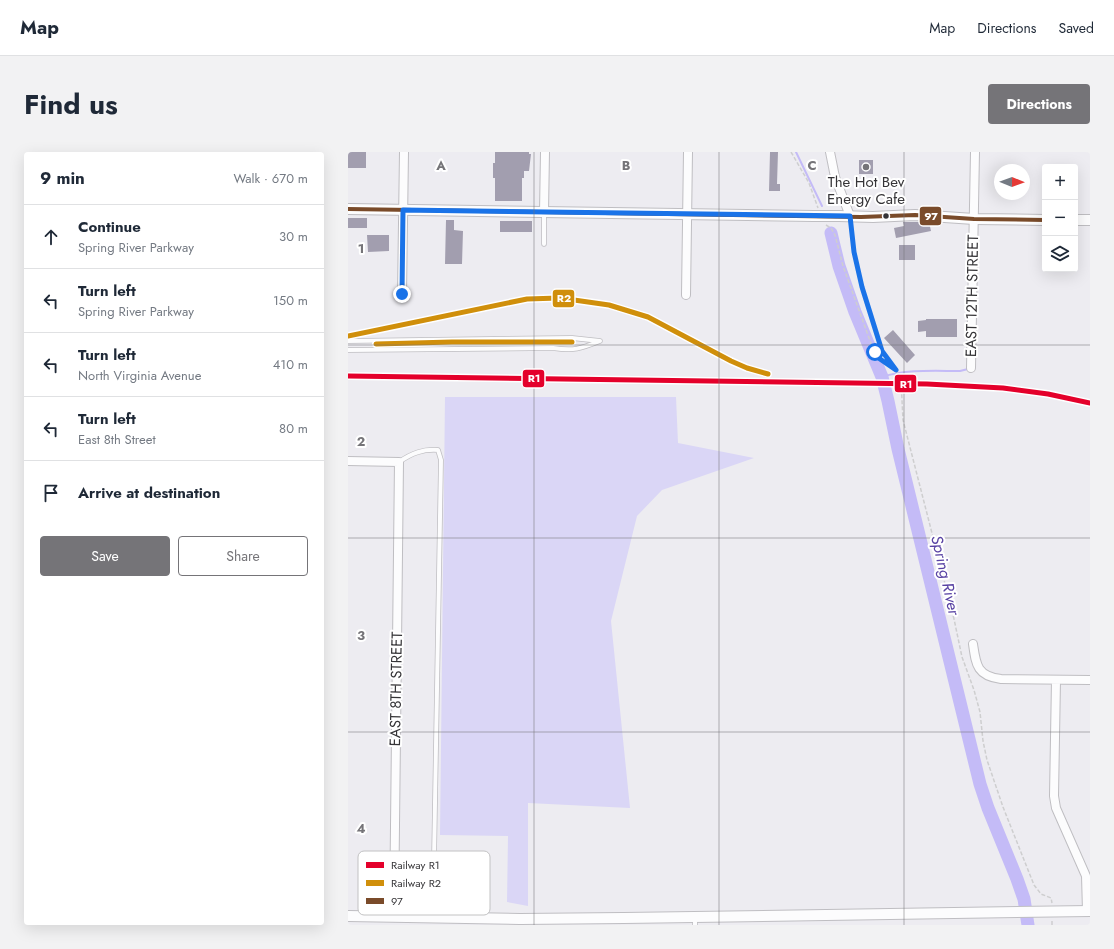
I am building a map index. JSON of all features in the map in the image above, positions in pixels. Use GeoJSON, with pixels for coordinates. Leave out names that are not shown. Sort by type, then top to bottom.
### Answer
{"type":"FeatureCollection","features":[{"type":"Feature","properties":{"kind":"street"},"geometry":{"type":"LineString","coordinates":[[402,294],[404,152]]}},
{"type":"Feature","properties":{"kind":"street"},"geometry":{"type":"LineString","coordinates":[[544,212],[545,152]]}},
{"type":"Feature","properties":{"kind":"street"},"geometry":{"type":"LineString","coordinates":[[686,295],[688,152]]}},
{"type":"Feature","properties":{"kind":"street"},"geometry":{"type":"LineString","coordinates":[[830,152],[845,216]]}},
{"type":"Feature","properties":{"kind":"street","name":"EAST 12TH STREET"},"geometry":{"type":"LineString","coordinates":[[971,368],[975,152]]}},
{"type":"Feature","properties":{"kind":"street"},"geometry":{"type":"LineString","coordinates":[[348,209],[687,215],[915,215],[974,219],[1042,220]]}},
{"type":"Feature","properties":{"kind":"street"},"geometry":{"type":"LineString","coordinates":[[1078,220],[1090,220]]}},
{"type":"Feature","properties":{"kind":"street"},"geometry":{"type":"LineString","coordinates":[[348,461],[399,462]]}},
{"type":"Feature","properties":{"kind":"street","name":"EAST 8TH STREET"},"geometry":{"type":"LineString","coordinates":[[395,851],[399,462]]}},
{"type":"Feature","properties":{"kind":"street"},"geometry":{"type":"LineString","coordinates":[[973,644],[976,664],[981,672],[988,676],[1001,679],[1090,680]]}},
{"type":"Feature","properties":{"kind":"street"},"geometry":{"type":"LineString","coordinates":[[348,916],[394,917],[427,920],[520,919],[695,921],[1015,911],[1088,911],[1086,876],[1056,808],[1054,796],[1056,680]]}},
{"type":"Feature","properties":{"kind":"lane"},"geometry":{"type":"LineString","coordinates":[[544,212],[544,244]]}},
{"type":"Feature","properties":{"kind":"lane"},"geometry":{"type":"LineString","coordinates":[[348,341],[572,338],[600,342],[580,349],[568,350],[552,348],[348,350]]}},
{"type":"Feature","properties":{"kind":"lane"},"geometry":{"type":"LineString","coordinates":[[399,462],[411,454],[428,449],[438,450],[441,460],[429,851]]}},
{"type":"Feature","properties":{"kind":"path"},"geometry":{"type":"LineString","coordinates":[[792,152],[809,184],[816,214]]}},
{"type":"Feature","properties":{"kind":"path"},"geometry":{"type":"LineString","coordinates":[[845,216],[862,287],[882,351],[900,377]]}},
{"type":"Feature","properties":{"kind":"path"},"geometry":{"type":"LineString","coordinates":[[823,222],[834,231],[844,266],[873,349],[880,359],[896,370]]}},
{"type":"Feature","properties":{"kind":"shaded area"},"geometry":{"type":"Polygon","coordinates":[[[445,397],[676,397],[678,443],[754,458],[662,490],[637,516],[611,621],[630,808],[528,803],[528,906],[507,902],[508,836],[440,835],[445,397]]]}},
{"type":"Feature","properties":{"kind":"building"},"geometry":{"type":"Polygon","coordinates":[[[348,152],[366,152],[366,168],[348,168],[348,152]]]}},
{"type":"Feature","properties":{"kind":"building"},"geometry":{"type":"Polygon","coordinates":[[[495,152],[529,152],[529,154],[531,154],[529,171],[524,171],[524,178],[522,178],[522,201],[495,201],[495,178],[493,178],[493,163],[495,163],[495,152]]]}},
{"type":"Feature","properties":{"kind":"building"},"geometry":{"type":"Polygon","coordinates":[[[770,152],[778,152],[777,184],[780,184],[780,191],[769,191],[770,152]]]}},
{"type":"Feature","properties":{"kind":"building","name":"The Hot Bev Energy Cafe"},"geometry":{"type":"Polygon","coordinates":[[[859,160],[873,160],[873,174],[859,174],[859,160]]]}},
{"type":"Feature","properties":{"kind":"building"},"geometry":{"type":"Polygon","coordinates":[[[348,218],[367,218],[367,228],[348,228],[348,218]]]}},
{"type":"Feature","properties":{"kind":"building"},"geometry":{"type":"Polygon","coordinates":[[[446,220],[454,220],[454,230],[463,231],[462,264],[445,264],[446,220]]]}},
{"type":"Feature","properties":{"kind":"building"},"geometry":{"type":"Polygon","coordinates":[[[500,221],[532,221],[532,232],[500,232],[500,221]]]}},
{"type":"Feature","properties":{"kind":"building"},"geometry":{"type":"Polygon","coordinates":[[[903,222],[929,222],[931,231],[896,238],[894,228],[904,226],[903,222]]]}},
{"type":"Feature","properties":{"kind":"building"},"geometry":{"type":"Polygon","coordinates":[[[367,235],[389,235],[389,251],[368,252],[367,235]]]}},
{"type":"Feature","properties":{"kind":"building"},"geometry":{"type":"Polygon","coordinates":[[[899,245],[915,245],[915,260],[899,260],[899,245]]]}},
{"type":"Feature","properties":{"kind":"building"},"geometry":{"type":"Polygon","coordinates":[[[926,319],[957,319],[957,337],[926,337],[926,331],[918,332],[918,321],[926,319]]]}},
{"type":"Feature","properties":{"kind":"building"},"geometry":{"type":"Polygon","coordinates":[[[893,330],[915,355],[907,363],[884,338],[893,330]]]}},
{"type":"Feature","properties":{"kind":"waterway","name":"Spring River"},"geometry":{"type":"LineString","coordinates":[[796,152],[822,206]]}},
{"type":"Feature","properties":{"kind":"waterway","name":"Spring River"},"geometry":{"type":"LineString","coordinates":[[831,233],[839,266],[855,312],[882,377],[898,449],[980,784],[1024,899],[1028,925]]}},
{"type":"Feature","properties":{"kind":"waterway"},"geometry":{"type":"LineString","coordinates":[[882,377],[891,374],[911,372],[960,371],[968,369]]}},
{"type":"Feature","properties":{"kind":"rail line","name":"R2"},"geometry":{"type":"LineString","coordinates":[[348,336],[527,299],[559,298],[609,305],[648,317],[731,361],[747,368],[768,374]]}},
{"type":"Feature","properties":{"kind":"rail line","name":"R2"},"geometry":{"type":"LineString","coordinates":[[376,344],[452,342],[572,342]]}},
{"type":"Feature","properties":{"kind":"rail line","name":"R1"},"geometry":{"type":"LineString","coordinates":[[348,376],[927,384],[1003,388],[1048,394],[1090,403]]}},
{"type":"Feature","properties":{"kind":"transit line","name":"97"},"geometry":{"type":"LineString","coordinates":[[348,209],[861,217],[915,215],[974,219],[1042,220]]}},
{"type":"Feature","properties":{"kind":"place","name":"The Hot Bev Energy Cafe"},"geometry":{"type":"Point","coordinates":[866,167]}},
{"type":"Feature","properties":{"kind":"route"},"geometry":{"type":"LineString","coordinates":[[402,294],[403,210],[850,216],[856,264],[862,287],[882,351],[896,370],[880,359],[875,352]]}}]}
